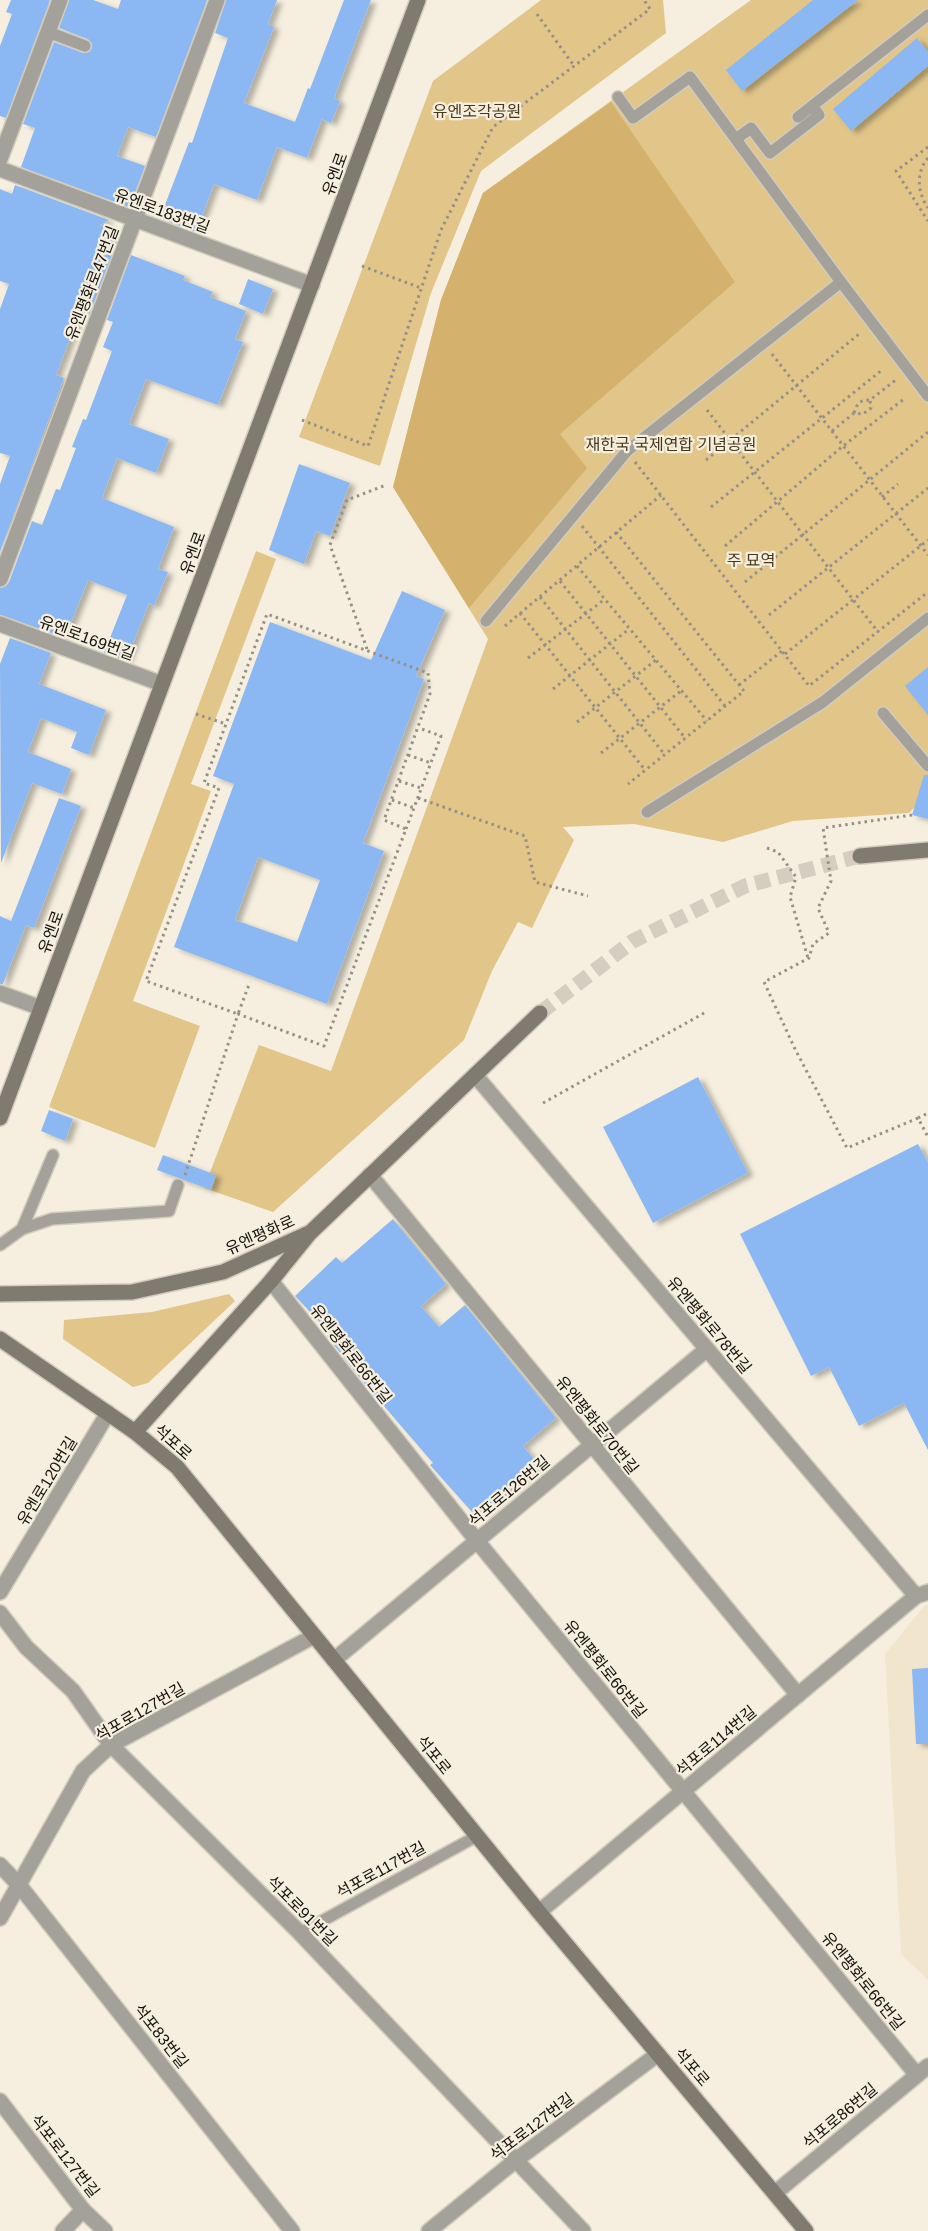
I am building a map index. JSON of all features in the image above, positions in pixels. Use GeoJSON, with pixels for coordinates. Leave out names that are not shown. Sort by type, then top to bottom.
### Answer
{"type":"FeatureCollection","features":[{"type":"Feature","properties":{"kind":"main road","name":"유엔로"},"geometry":{"type":"LineString","coordinates":[[0,1118],[418,0]]}},
{"type":"Feature","properties":{"kind":"main road"},"geometry":{"type":"LineString","coordinates":[[860,856],[928,850]]}},
{"type":"Feature","properties":{"kind":"main road","name":"유엔평화로"},"geometry":{"type":"LineString","coordinates":[[0,1294],[132,1292],[223,1272],[311,1232],[540,1013]]}},
{"type":"Feature","properties":{"kind":"main road"},"geometry":{"type":"LineString","coordinates":[[135,1432],[271,1281],[311,1232]]}},
{"type":"Feature","properties":{"kind":"main road","name":"석포로"},"geometry":{"type":"LineString","coordinates":[[0,1339],[135,1432],[177,1467],[538,1912],[806,2231]]}},
{"type":"Feature","properties":{"kind":"street"},"geometry":{"type":"LineString","coordinates":[[0,159],[60,0]]}},
{"type":"Feature","properties":{"kind":"street","name":"유엔평화로47번길"},"geometry":{"type":"LineString","coordinates":[[0,579],[217,0]]}},
{"type":"Feature","properties":{"kind":"street","name":"유엔로183번길"},"geometry":{"type":"LineString","coordinates":[[0,170],[312,285]]}},
{"type":"Feature","properties":{"kind":"street","name":"유엔로169번길"},"geometry":{"type":"LineString","coordinates":[[0,624],[162,684]]}},
{"type":"Feature","properties":{"kind":"street"},"geometry":{"type":"LineString","coordinates":[[0,992],[41,1008]]}},
{"type":"Feature","properties":{"kind":"street","name":"유엔평화로78번길"},"geometry":{"type":"LineString","coordinates":[[475,1075],[707,1349],[922,1594]]}},
{"type":"Feature","properties":{"kind":"street","name":"유엔평화로70번길"},"geometry":{"type":"LineString","coordinates":[[370,1176],[798,1695]]}},
{"type":"Feature","properties":{"kind":"street","name":"유엔평화로66번길"},"geometry":{"type":"LineString","coordinates":[[271,1281],[477,1541],[683,1791],[922,2070]]}},
{"type":"Feature","properties":{"kind":"street","name":"석포로126번길"},"geometry":{"type":"LineString","coordinates":[[334,1660],[707,1349]]}},
{"type":"Feature","properties":{"kind":"street","name":"유엔로120번길"},"geometry":{"type":"LineString","coordinates":[[0,1592],[108,1413]]}},
{"type":"Feature","properties":{"kind":"street","name":"석포로114번길"},"geometry":{"type":"LineString","coordinates":[[538,1912],[922,1594]]}},
{"type":"Feature","properties":{"kind":"street","name":"석포로91번길"},"geometry":{"type":"LineString","coordinates":[[0,1613],[26,1647],[73,1691],[111,1746],[300,1933],[583,2231]]}},
{"type":"Feature","properties":{"kind":"street","name":"석포로127번길"},"geometry":{"type":"LineString","coordinates":[[0,1918],[83,1771],[111,1746],[314,1636]]}},
{"type":"Feature","properties":{"kind":"street","name":"석포83번길"},"geometry":{"type":"LineString","coordinates":[[0,1865],[19,1885],[292,2231]]}},
{"type":"Feature","properties":{"kind":"street","name":"석포로127번길"},"geometry":{"type":"LineString","coordinates":[[429,2231],[516,2160],[658,2054]]}},
{"type":"Feature","properties":{"kind":"street","name":"석포로86번길"},"geometry":{"type":"LineString","coordinates":[[775,2194],[922,2070]]}},
{"type":"Feature","properties":{"kind":"street","name":"석포로127번길"},"geometry":{"type":"LineString","coordinates":[[0,2101],[83,2210],[105,2231]]}},
{"type":"Feature","properties":{"kind":"street"},"geometry":{"type":"LineString","coordinates":[[63,2231],[83,2210]]}},
{"type":"Feature","properties":{"kind":"lane"},"geometry":{"type":"LineString","coordinates":[[798,117],[928,15]]}},
{"type":"Feature","properties":{"kind":"lane"},"geometry":{"type":"LineString","coordinates":[[48,32],[86,46]]}},
{"type":"Feature","properties":{"kind":"lane"},"geometry":{"type":"LineString","coordinates":[[618,97],[633,118],[690,77],[841,282],[928,396]]}},
{"type":"Feature","properties":{"kind":"lane"},"geometry":{"type":"LineString","coordinates":[[736,139],[751,128],[770,153],[819,115],[812,106]]}},
{"type":"Feature","properties":{"kind":"lane"},"geometry":{"type":"LineString","coordinates":[[486,621],[627,451],[841,282]]}},
{"type":"Feature","properties":{"kind":"lane"},"geometry":{"type":"LineString","coordinates":[[647,812],[823,702],[928,618]]}},
{"type":"Feature","properties":{"kind":"lane"},"geometry":{"type":"LineString","coordinates":[[883,713],[928,766]]}},
{"type":"Feature","properties":{"kind":"lane"},"geometry":{"type":"LineString","coordinates":[[22,1229],[53,1155]]}},
{"type":"Feature","properties":{"kind":"lane"},"geometry":{"type":"LineString","coordinates":[[0,1246],[22,1229],[52,1219],[169,1211],[181,1182]]}},
{"type":"Feature","properties":{"kind":"lane","name":"석포로117번길"},"geometry":{"type":"LineString","coordinates":[[300,1933],[477,1836]]}},
{"type":"Feature","properties":{"kind":"path"},"geometry":{"type":"LineString","coordinates":[[302,420],[368,446],[441,230],[494,127],[650,9],[644,0]]}},
{"type":"Feature","properties":{"kind":"path"},"geometry":{"type":"LineString","coordinates":[[537,14],[574,66]]}},
{"type":"Feature","properties":{"kind":"path"},"geometry":{"type":"LineString","coordinates":[[928,147],[896,171],[928,221]]}},
{"type":"Feature","properties":{"kind":"path"},"geometry":{"type":"LineString","coordinates":[[928,158],[920,174],[919,187],[928,208]]}},
{"type":"Feature","properties":{"kind":"path"},"geometry":{"type":"LineString","coordinates":[[362,266],[421,288]]}},
{"type":"Feature","properties":{"kind":"path"},"geometry":{"type":"LineString","coordinates":[[706,460],[859,334]]}},
{"type":"Feature","properties":{"kind":"path"},"geometry":{"type":"LineString","coordinates":[[764,344],[928,555]]}},
{"type":"Feature","properties":{"kind":"path"},"geometry":{"type":"LineString","coordinates":[[711,507],[882,370]]}},
{"type":"Feature","properties":{"kind":"path"},"geometry":{"type":"LineString","coordinates":[[832,431],[854,413],[856,405],[863,400],[870,400],[908,370]]}},
{"type":"Feature","properties":{"kind":"path"},"geometry":{"type":"LineString","coordinates":[[725,546],[843,446],[904,399]]}},
{"type":"Feature","properties":{"kind":"path"},"geometry":{"type":"LineString","coordinates":[[854,413],[863,414],[871,408],[870,400]]}},
{"type":"Feature","properties":{"kind":"path"},"geometry":{"type":"LineString","coordinates":[[707,410],[878,632]]}},
{"type":"Feature","properties":{"kind":"path"},"geometry":{"type":"LineString","coordinates":[[745,582],[928,432]]}},
{"type":"Feature","properties":{"kind":"path"},"geometry":{"type":"LineString","coordinates":[[627,451],[809,686],[928,592]]}},
{"type":"Feature","properties":{"kind":"path"},"geometry":{"type":"LineString","coordinates":[[367,650],[330,545],[347,500],[386,484]]}},
{"type":"Feature","properties":{"kind":"path"},"geometry":{"type":"LineString","coordinates":[[882,497],[898,484]]}},
{"type":"Feature","properties":{"kind":"path"},"geometry":{"type":"LineString","coordinates":[[769,615],[928,488]]}},
{"type":"Feature","properties":{"kind":"path"},"geometry":{"type":"LineString","coordinates":[[505,626],[661,495]]}},
{"type":"Feature","properties":{"kind":"path"},"geometry":{"type":"LineString","coordinates":[[574,516],[725,706]]}},
{"type":"Feature","properties":{"kind":"path"},"geometry":{"type":"LineString","coordinates":[[616,532],[744,691],[628,784]]}},
{"type":"Feature","properties":{"kind":"path"},"geometry":{"type":"LineString","coordinates":[[739,685],[784,653],[928,540]]}},
{"type":"Feature","properties":{"kind":"path"},"geometry":{"type":"LineString","coordinates":[[577,566],[707,721]]}},
{"type":"Feature","properties":{"kind":"path"},"geometry":{"type":"LineString","coordinates":[[560,580],[686,738]]}},
{"type":"Feature","properties":{"kind":"path"},"geometry":{"type":"LineString","coordinates":[[540,597],[665,755]]}},
{"type":"Feature","properties":{"kind":"path"},"geometry":{"type":"LineString","coordinates":[[528,658],[605,599]]}},
{"type":"Feature","properties":{"kind":"path"},"geometry":{"type":"LineString","coordinates":[[406,829],[384,820],[430,694],[428,673],[267,614],[204,783],[219,788],[146,980],[324,1046],[422,788],[441,736],[419,728]]}},
{"type":"Feature","properties":{"kind":"path"},"geometry":{"type":"LineString","coordinates":[[520,614],[646,770]]}},
{"type":"Feature","properties":{"kind":"path"},"geometry":{"type":"LineString","coordinates":[[553,689],[629,629]]}},
{"type":"Feature","properties":{"kind":"path"},"geometry":{"type":"LineString","coordinates":[[577,722],[656,660]]}},
{"type":"Feature","properties":{"kind":"path"},"geometry":{"type":"LineString","coordinates":[[601,754],[682,691]]}},
{"type":"Feature","properties":{"kind":"path"},"geometry":{"type":"LineString","coordinates":[[196,714],[226,724]]}},
{"type":"Feature","properties":{"kind":"path"},"geometry":{"type":"LineString","coordinates":[[408,755],[431,763]]}},
{"type":"Feature","properties":{"kind":"path"},"geometry":{"type":"LineString","coordinates":[[399,780],[422,788]]}},
{"type":"Feature","properties":{"kind":"path"},"geometry":{"type":"LineString","coordinates":[[418,798],[526,836],[535,882],[588,896]]}},
{"type":"Feature","properties":{"kind":"path"},"geometry":{"type":"LineString","coordinates":[[392,800],[414,808]]}},
{"type":"Feature","properties":{"kind":"path"},"geometry":{"type":"LineString","coordinates":[[912,815],[823,828],[831,881],[818,908],[829,933],[813,944],[809,958],[764,982],[795,1049],[847,1148],[928,1113]]}},
{"type":"Feature","properties":{"kind":"path"},"geometry":{"type":"LineString","coordinates":[[767,848],[778,852],[796,877],[790,897],[809,958]]}},
{"type":"Feature","properties":{"kind":"path"},"geometry":{"type":"LineString","coordinates":[[181,1182],[250,982]]}},
{"type":"Feature","properties":{"kind":"path"},"geometry":{"type":"LineString","coordinates":[[543,1102],[706,1012]]}},
{"type":"Feature","properties":{"kind":"path"},"geometry":{"type":"LineString","coordinates":[[918,1118],[928,1137]]}},
{"type":"Feature","properties":{"kind":"shaded area"},"geometry":{"type":"Polygon","coordinates":[[[611,102],[735,282],[560,434],[587,468],[469,608],[393,487],[441,300],[483,193],[611,102]]]}},
{"type":"Feature","properties":{"kind":"shaded area"},"geometry":{"type":"Polygon","coordinates":[[[925,1605],[928,1605],[928,1980],[901,1954],[885,1654],[925,1605]]]}},
{"type":"Feature","properties":{"kind":"green space","name":"유엔조각공원"},"geometry":{"type":"Polygon","coordinates":[[[541,0],[663,0],[666,33],[481,171],[431,293],[380,466],[299,437],[433,81],[541,0]]]}},
{"type":"Feature","properties":{"kind":"green space","name":"재한국 국제연합 기념공원"},"geometry":{"type":"Polygon","coordinates":[[[751,0],[928,0],[928,808],[914,808],[909,813],[793,821],[723,842],[634,824],[563,827],[574,840],[532,928],[518,922],[492,971],[464,1040],[273,1212],[204,1188],[259,1045],[331,1071],[488,639],[393,487],[441,300],[483,193],[751,0]]]}},
{"type":"Feature","properties":{"kind":"green space"},"geometry":{"type":"Polygon","coordinates":[[[256,551],[276,559],[191,784],[211,791],[133,1001],[200,1026],[155,1148],[49,1107],[256,551]]]}},
{"type":"Feature","properties":{"kind":"green space"},"geometry":{"type":"Polygon","coordinates":[[[229,1294],[235,1301],[148,1383],[133,1387],[63,1339],[64,1320],[152,1312],[229,1294]]]}},
{"type":"Feature","properties":{"kind":"building"},"geometry":{"type":"Polygon","coordinates":[[[11,0],[50,0],[6,118],[0,116],[0,46],[12,14],[6,12],[11,0]]]}},
{"type":"Feature","properties":{"kind":"building"},"geometry":{"type":"Polygon","coordinates":[[[69,0],[93,0],[118,9],[121,0],[207,0],[156,137],[128,127],[117,156],[145,166],[129,207],[21,167],[35,128],[23,124],[54,42],[83,53],[89,52],[92,48],[92,44],[88,39],[59,28],[69,0]]]}},
{"type":"Feature","properties":{"kind":"building"},"geometry":{"type":"Polygon","coordinates":[[[226,0],[277,0],[268,24],[274,27],[244,103],[295,122],[308,88],[310,89],[344,0],[371,0],[334,98],[340,101],[331,123],[322,119],[307,158],[277,147],[257,200],[214,184],[196,232],[160,218],[189,142],[192,143],[228,38],[215,33],[226,0]]]}},
{"type":"Feature","properties":{"kind":"building"},"geometry":{"type":"Polygon","coordinates":[[[813,0],[858,0],[742,91],[726,70],[813,0]]]}},
{"type":"Feature","properties":{"kind":"building"},"geometry":{"type":"Polygon","coordinates":[[[917,38],[928,52],[928,66],[851,131],[833,109],[917,38]]]}},
{"type":"Feature","properties":{"kind":"building"},"geometry":{"type":"Polygon","coordinates":[[[15,185],[109,220],[100,225],[120,232],[90,313],[81,310],[56,375],[64,378],[0,552],[0,484],[10,456],[0,453],[0,309],[9,284],[0,281],[0,189],[12,194],[15,185]]]}},
{"type":"Feature","properties":{"kind":"building"},"geometry":{"type":"Polygon","coordinates":[[[131,255],[185,276],[183,280],[213,292],[210,297],[246,311],[235,339],[243,342],[218,405],[146,379],[129,424],[169,439],[156,473],[117,458],[102,498],[174,527],[158,569],[168,572],[154,606],[149,603],[126,661],[104,653],[127,595],[88,580],[66,635],[59,633],[58,635],[0,615],[0,588],[6,586],[9,582],[32,521],[42,525],[56,489],[60,490],[76,448],[72,447],[83,419],[86,420],[112,351],[103,347],[113,322],[107,320],[131,255]]]}},
{"type":"Feature","properties":{"kind":"building"},"geometry":{"type":"Polygon","coordinates":[[[248,279],[273,289],[263,314],[239,304],[248,279]]]}},
{"type":"Feature","properties":{"kind":"building"},"geometry":{"type":"Polygon","coordinates":[[[299,464],[350,483],[330,536],[316,531],[304,564],[269,550],[299,464]]]}},
{"type":"Feature","properties":{"kind":"building"},"geometry":{"type":"Polygon","coordinates":[[[402,591],[445,610],[416,676],[424,679],[363,843],[384,851],[327,1004],[174,947],[234,784],[213,776],[270,622],[371,660],[402,591]],[[258,857],[235,920],[297,942],[320,880],[258,857]]]}},
{"type":"Feature","properties":{"kind":"building"},"geometry":{"type":"Polygon","coordinates":[[[10,638],[51,653],[39,684],[106,710],[89,755],[71,748],[77,732],[41,718],[28,752],[71,769],[62,794],[32,783],[1,863],[0,664],[10,638]]]}},
{"type":"Feature","properties":{"kind":"building"},"geometry":{"type":"Polygon","coordinates":[[[928,667],[928,715],[905,686],[928,667]]]}},
{"type":"Feature","properties":{"kind":"building"},"geometry":{"type":"Polygon","coordinates":[[[924,775],[928,775],[928,819],[912,815],[924,775]]]}},
{"type":"Feature","properties":{"kind":"building"},"geometry":{"type":"Polygon","coordinates":[[[59,798],[81,806],[34,928],[26,925],[3,984],[0,984],[0,916],[11,921],[59,798]]]}},
{"type":"Feature","properties":{"kind":"building"},"geometry":{"type":"Polygon","coordinates":[[[698,1077],[748,1173],[653,1223],[603,1127],[698,1077]]]}},
{"type":"Feature","properties":{"kind":"building"},"geometry":{"type":"Polygon","coordinates":[[[49,1110],[73,1119],[65,1141],[41,1131],[49,1110]]]}},
{"type":"Feature","properties":{"kind":"building"},"geometry":{"type":"Polygon","coordinates":[[[918,1144],[928,1163],[928,1450],[904,1403],[859,1426],[829,1367],[811,1376],[740,1234],[918,1144]]]}},
{"type":"Feature","properties":{"kind":"building"},"geometry":{"type":"Polygon","coordinates":[[[163,1155],[216,1175],[211,1190],[157,1170],[163,1155]]]}},
{"type":"Feature","properties":{"kind":"building"},"geometry":{"type":"Polygon","coordinates":[[[393,1219],[446,1284],[421,1306],[439,1327],[465,1305],[556,1418],[523,1446],[539,1465],[481,1514],[472,1512],[430,1465],[433,1463],[365,1384],[327,1336],[330,1333],[295,1296],[336,1257],[342,1263],[393,1219]]]}},
{"type":"Feature","properties":{"kind":"building"},"geometry":{"type":"Polygon","coordinates":[[[928,1668],[928,1744],[916,1744],[912,1669],[928,1668]]]}},
{"type":"Feature","properties":{"kind":"tunnel"},"geometry":{"type":"LineString","coordinates":[[540,1013],[633,941],[745,886],[860,856]]}},
{"type":"Feature","properties":{"kind":"park label","name":"주 묘역"},"geometry":{"type":"Point","coordinates":[751,560]}}]}
